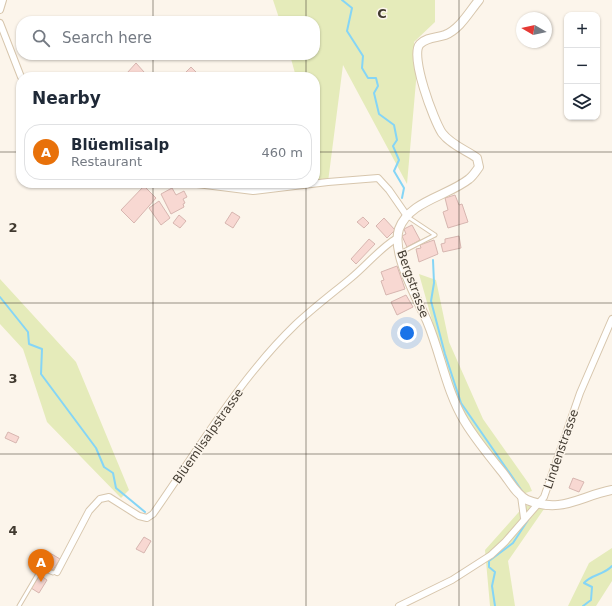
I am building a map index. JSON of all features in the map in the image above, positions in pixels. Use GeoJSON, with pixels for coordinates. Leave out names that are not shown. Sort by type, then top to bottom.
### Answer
{"type":"FeatureCollection","features":[{"type":"Feature","properties":{"kind":"street"},"geometry":{"type":"LineString","coordinates":[[0,10],[3,0]]}},
{"type":"Feature","properties":{"kind":"street","name":"Bergstrasse"},"geometry":{"type":"LineString","coordinates":[[479,0],[458,26],[446,35],[427,39],[419,45],[416,54],[421,78],[442,133],[449,141],[477,158],[479,167],[470,179],[420,206],[407,216],[402,222],[397,238],[400,253],[427,322],[447,383],[465,422],[521,496]]}},
{"type":"Feature","properties":{"kind":"street"},"geometry":{"type":"LineString","coordinates":[[0,23],[19,72]]}},
{"type":"Feature","properties":{"kind":"street"},"geometry":{"type":"LineString","coordinates":[[320,183],[378,178],[389,190],[407,216]]}},
{"type":"Feature","properties":{"kind":"street"},"geometry":{"type":"LineString","coordinates":[[223,188],[244,191],[261,191],[283,188]]}},
{"type":"Feature","properties":{"kind":"street","name":"Blüemlisalpstrasse"},"geometry":{"type":"LineString","coordinates":[[57,572],[89,511],[100,499],[109,497],[138,516],[147,518],[153,514],[226,407],[267,355],[296,324],[358,272],[389,243],[397,238]]}},
{"type":"Feature","properties":{"kind":"street","name":"Lindenstrasse"},"geometry":{"type":"LineString","coordinates":[[399,606],[452,580],[491,555],[505,542],[524,518],[539,503],[544,496],[580,393],[612,319]]}},
{"type":"Feature","properties":{"kind":"street"},"geometry":{"type":"LineString","coordinates":[[524,518],[521,496],[539,503],[558,506],[569,505],[612,490]]}},
{"type":"Feature","properties":{"kind":"lane"},"geometry":{"type":"LineString","coordinates":[[400,253],[435,235],[407,216]]}},
{"type":"Feature","properties":{"kind":"lane","name":"Blüemlisalpstrasse"},"geometry":{"type":"LineString","coordinates":[[20,606],[39,572],[43,569],[52,573],[57,572]]}},
{"type":"Feature","properties":{"kind":"green space"},"geometry":{"type":"Polygon","coordinates":[[[273,0],[435,0],[435,22],[414,42],[417,70],[407,184],[343,65],[328,182],[320,183],[320,72],[295,72],[291,60],[320,60],[320,16],[278,16],[273,0]]]}},
{"type":"Feature","properties":{"kind":"green space"},"geometry":{"type":"Polygon","coordinates":[[[262,188],[283,188],[261,191],[262,188]]]}},
{"type":"Feature","properties":{"kind":"green space"},"geometry":{"type":"Polygon","coordinates":[[[419,274],[436,280],[449,342],[483,419],[529,484],[532,491],[519,495],[477,439],[452,391],[419,274]]]}},
{"type":"Feature","properties":{"kind":"green space"},"geometry":{"type":"Polygon","coordinates":[[[0,279],[76,362],[129,490],[121,498],[47,422],[23,349],[0,324],[0,279]]]}},
{"type":"Feature","properties":{"kind":"green space"},"geometry":{"type":"Polygon","coordinates":[[[525,505],[544,509],[508,561],[515,606],[490,606],[485,550],[525,505]]]}},
{"type":"Feature","properties":{"kind":"green space"},"geometry":{"type":"Polygon","coordinates":[[[612,548],[612,581],[596,606],[568,606],[589,563],[612,548]]]}},
{"type":"Feature","properties":{"kind":"building"},"geometry":{"type":"Polygon","coordinates":[[[136,63],[144,72],[128,72],[136,63]]]}},
{"type":"Feature","properties":{"kind":"building"},"geometry":{"type":"Polygon","coordinates":[[[191,67],[196,72],[186,72],[191,67]]]}},
{"type":"Feature","properties":{"kind":"building"},"geometry":{"type":"Polygon","coordinates":[[[142,188],[146,188],[156,198],[134,223],[121,210],[142,188]]]}},
{"type":"Feature","properties":{"kind":"building"},"geometry":{"type":"Polygon","coordinates":[[[172,188],[176,195],[184,191],[187,197],[183,199],[185,203],[183,204],[184,207],[171,214],[161,194],[172,188]]]}},
{"type":"Feature","properties":{"kind":"building"},"geometry":{"type":"Polygon","coordinates":[[[455,195],[459,205],[462,204],[468,222],[448,228],[443,212],[448,210],[445,198],[455,195]]]}},
{"type":"Feature","properties":{"kind":"building"},"geometry":{"type":"Polygon","coordinates":[[[159,201],[170,218],[161,225],[149,208],[159,201]]]}},
{"type":"Feature","properties":{"kind":"building"},"geometry":{"type":"Polygon","coordinates":[[[232,212],[240,217],[233,228],[225,223],[232,212]]]}},
{"type":"Feature","properties":{"kind":"building"},"geometry":{"type":"Polygon","coordinates":[[[179,215],[186,221],[180,228],[173,223],[179,215]]]}},
{"type":"Feature","properties":{"kind":"building"},"geometry":{"type":"Polygon","coordinates":[[[363,217],[369,223],[364,228],[357,222],[363,217]]]}},
{"type":"Feature","properties":{"kind":"building"},"geometry":{"type":"Polygon","coordinates":[[[384,218],[395,230],[387,238],[376,226],[384,218]]]}},
{"type":"Feature","properties":{"kind":"building"},"geometry":{"type":"Polygon","coordinates":[[[412,225],[420,240],[407,247],[402,236],[406,234],[404,229],[412,225]]]}},
{"type":"Feature","properties":{"kind":"building"},"geometry":{"type":"Polygon","coordinates":[[[459,236],[461,248],[443,252],[441,244],[445,243],[445,239],[459,236]]]}},
{"type":"Feature","properties":{"kind":"building"},"geometry":{"type":"Polygon","coordinates":[[[369,239],[375,244],[356,264],[351,259],[369,239]]]}},
{"type":"Feature","properties":{"kind":"building"},"geometry":{"type":"Polygon","coordinates":[[[434,240],[438,254],[419,262],[416,249],[421,248],[420,245],[434,240]]]}},
{"type":"Feature","properties":{"kind":"building"},"geometry":{"type":"Polygon","coordinates":[[[397,266],[405,289],[386,295],[381,281],[384,280],[381,272],[397,266]]]}},
{"type":"Feature","properties":{"kind":"building"},"geometry":{"type":"Polygon","coordinates":[[[406,295],[413,307],[397,315],[391,302],[406,295]]]}},
{"type":"Feature","properties":{"kind":"building"},"geometry":{"type":"Polygon","coordinates":[[[8,432],[19,437],[16,443],[5,438],[8,432]]]}},
{"type":"Feature","properties":{"kind":"building"},"geometry":{"type":"Polygon","coordinates":[[[573,478],[584,482],[579,492],[569,488],[573,478]]]}},
{"type":"Feature","properties":{"kind":"building"},"geometry":{"type":"Polygon","coordinates":[[[144,537],[151,541],[144,553],[136,549],[144,537]]]}},
{"type":"Feature","properties":{"kind":"building"},"geometry":{"type":"Polygon","coordinates":[[[50,553],[60,559],[53,570],[43,564],[50,553]]]}},
{"type":"Feature","properties":{"kind":"building"},"geometry":{"type":"Polygon","coordinates":[[[40,575],[47,580],[39,593],[31,588],[40,575]]]}},
{"type":"Feature","properties":{"kind":"waterway"},"geometry":{"type":"LineString","coordinates":[[342,0],[352,8],[347,31],[363,56],[362,68],[368,78],[376,78],[378,86],[374,93],[379,114],[394,125],[397,140],[393,146],[399,160],[394,171],[404,188],[402,198]]}},
{"type":"Feature","properties":{"kind":"waterway"},"geometry":{"type":"LineString","coordinates":[[433,260],[434,283],[431,301],[445,354],[461,403],[522,491]]}},
{"type":"Feature","properties":{"kind":"waterway"},"geometry":{"type":"LineString","coordinates":[[0,297],[28,332],[29,344],[42,349],[41,374],[96,448],[104,467],[113,473],[116,488],[145,512]]}},
{"type":"Feature","properties":{"kind":"waterway"},"geometry":{"type":"LineString","coordinates":[[495,606],[492,586],[495,572],[489,567],[489,561],[513,543],[528,520]]}},
{"type":"Feature","properties":{"kind":"waterway"},"geometry":{"type":"LineString","coordinates":[[583,606],[591,600],[592,587],[584,583],[612,566]]}},
{"type":"Feature","properties":{"kind":"place","name":"Blüemlisalp"},"geometry":{"type":"Point","coordinates":[41,582]}}]}
